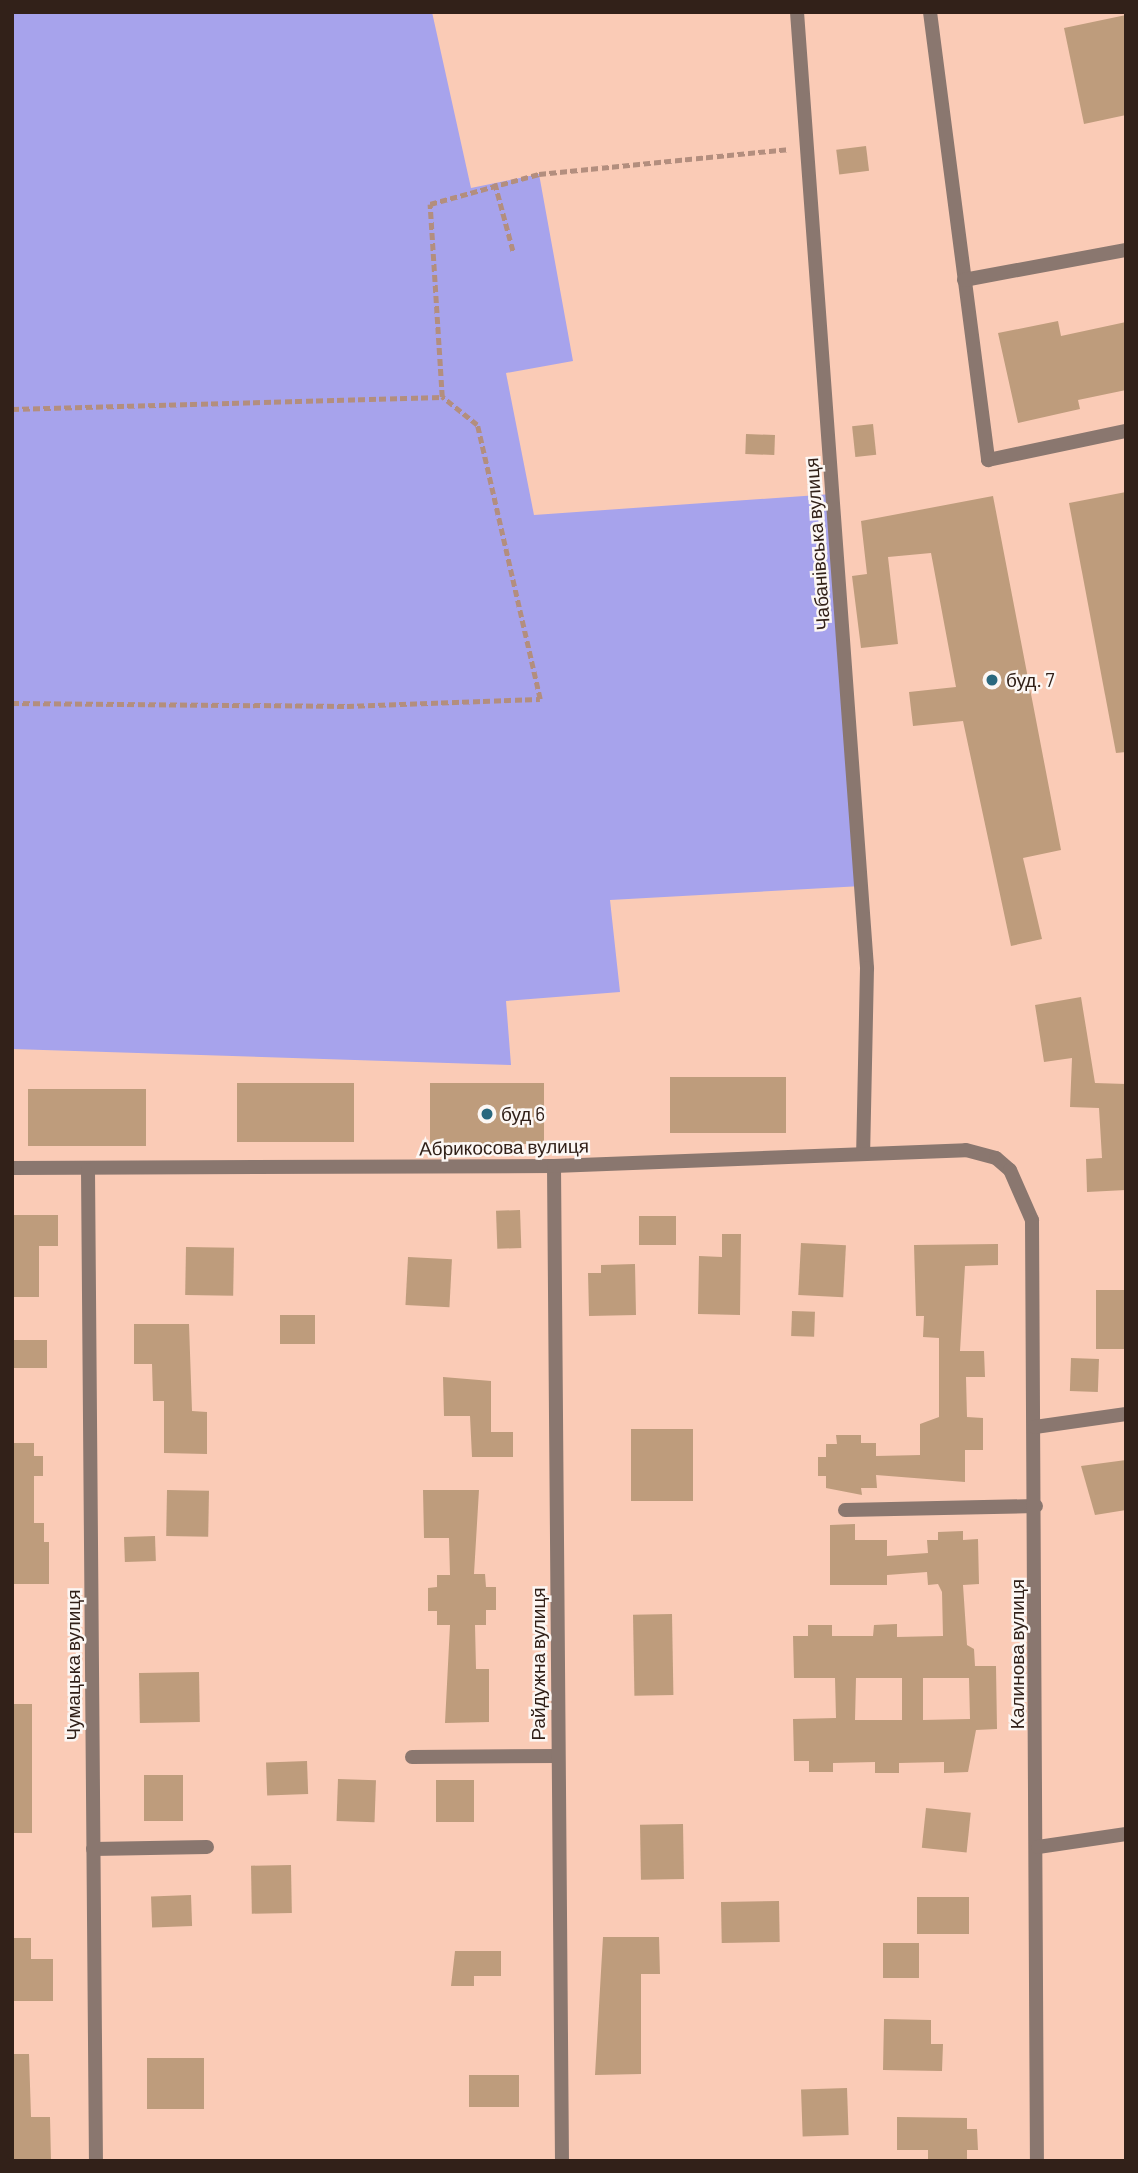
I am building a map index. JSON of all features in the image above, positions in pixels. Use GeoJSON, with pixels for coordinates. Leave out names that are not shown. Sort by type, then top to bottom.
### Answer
{"type":"FeatureCollection","features":[{"type":"Feature","properties":{"kind":"street","name":"Чабанівська вулиця"},"geometry":{"type":"LineString","coordinates":[[797,12],[867,968],[863,1154]]}},
{"type":"Feature","properties":{"kind":"street"},"geometry":{"type":"LineString","coordinates":[[930,12],[988,460],[1126,431]]}},
{"type":"Feature","properties":{"kind":"street"},"geometry":{"type":"LineString","coordinates":[[964,280],[1126,250]]}},
{"type":"Feature","properties":{"kind":"street","name":"Абрикосова вулиця"},"geometry":{"type":"LineString","coordinates":[[12,1168],[88,1170],[554,1166],[966,1150],[996,1158]]}},
{"type":"Feature","properties":{"kind":"street","name":"Калинова вулиця"},"geometry":{"type":"LineString","coordinates":[[996,1158],[1025,1196],[1032,1220],[1038,1847],[1037,2161]]}},
{"type":"Feature","properties":{"kind":"street","name":"Райдужна вулиця"},"geometry":{"type":"LineString","coordinates":[[554,1166],[562,2161]]}},
{"type":"Feature","properties":{"kind":"street","name":"Чумацька вулиця"},"geometry":{"type":"LineString","coordinates":[[88,1170],[96,2161]]}},
{"type":"Feature","properties":{"kind":"street"},"geometry":{"type":"LineString","coordinates":[[1035,1427],[1126,1414]]}},
{"type":"Feature","properties":{"kind":"street"},"geometry":{"type":"LineString","coordinates":[[845,1510],[1035,1506]]}},
{"type":"Feature","properties":{"kind":"street"},"geometry":{"type":"LineString","coordinates":[[412,1757],[558,1756]]}},
{"type":"Feature","properties":{"kind":"street"},"geometry":{"type":"LineString","coordinates":[[1038,1847],[1126,1834]]}},
{"type":"Feature","properties":{"kind":"street"},"geometry":{"type":"LineString","coordinates":[[93,1849],[206,1847]]}},
{"type":"Feature","properties":{"kind":"path"},"geometry":{"type":"LineString","coordinates":[[442,397],[430,204],[495,183],[807,148]]}},
{"type":"Feature","properties":{"kind":"path"},"geometry":{"type":"LineString","coordinates":[[495,183],[514,254]]}},
{"type":"Feature","properties":{"kind":"path"},"geometry":{"type":"LineString","coordinates":[[12,408],[442,397],[477,425],[540,699],[347,706],[12,703]]}},
{"type":"Feature","properties":{"kind":"shaded area"},"geometry":{"type":"Polygon","coordinates":[[[12,12],[432,12],[471,188],[539,174],[573,361],[506,373],[534,515],[832,494],[862,886],[610,900],[620,992],[506,1001],[511,1065],[12,1049],[12,12]]]}},
{"type":"Feature","properties":{"kind":"building"},"geometry":{"type":"Polygon","coordinates":[[[1126,15],[1126,115],[1084,124],[1064,28],[1126,15]]]}},
{"type":"Feature","properties":{"kind":"building"},"geometry":{"type":"Polygon","coordinates":[[[866,146],[869,171],[839,174],[836,150],[866,146]]]}},
{"type":"Feature","properties":{"kind":"building"},"geometry":{"type":"Polygon","coordinates":[[[1058,321],[1061,336],[1126,322],[1126,390],[1078,400],[1080,409],[1018,423],[998,333],[1058,321]]]}},
{"type":"Feature","properties":{"kind":"building"},"geometry":{"type":"Polygon","coordinates":[[[873,424],[876,455],[855,457],[852,426],[873,424]]]}},
{"type":"Feature","properties":{"kind":"building"},"geometry":{"type":"Polygon","coordinates":[[[746,434],[775,435],[774,455],[745,454],[746,434]]]}},
{"type":"Feature","properties":{"kind":"building"},"geometry":{"type":"Polygon","coordinates":[[[1126,492],[1126,752],[1116,753],[1069,503],[1126,492]]]}},
{"type":"Feature","properties":{"kind":"building","name":"буд. 7"},"geometry":{"type":"Polygon","coordinates":[[[993,496],[1061,850],[1023,858],[1042,939],[1011,946],[963,721],[913,726],[909,692],[956,687],[931,553],[888,557],[898,644],[861,648],[852,576],[867,574],[861,521],[993,496]]]}},
{"type":"Feature","properties":{"kind":"building"},"geometry":{"type":"Polygon","coordinates":[[[1081,997],[1095,1083],[1126,1084],[1126,1190],[1087,1192],[1086,1159],[1102,1158],[1099,1108],[1070,1107],[1072,1058],[1044,1062],[1035,1005],[1081,997]]]}},
{"type":"Feature","properties":{"kind":"building"},"geometry":{"type":"Polygon","coordinates":[[[670,1077],[786,1077],[786,1133],[670,1133],[670,1077]]]}},
{"type":"Feature","properties":{"kind":"building"},"geometry":{"type":"Polygon","coordinates":[[[237,1083],[354,1083],[354,1142],[237,1142],[237,1083]]]}},
{"type":"Feature","properties":{"kind":"building","name":"буд 6"},"geometry":{"type":"Polygon","coordinates":[[[430,1083],[544,1083],[544,1144],[430,1144],[430,1083]]]}},
{"type":"Feature","properties":{"kind":"building"},"geometry":{"type":"Polygon","coordinates":[[[28,1089],[146,1089],[146,1146],[28,1146],[28,1089]]]}},
{"type":"Feature","properties":{"kind":"building"},"geometry":{"type":"Polygon","coordinates":[[[520,1210],[521,1248],[497,1249],[496,1211],[520,1210]]]}},
{"type":"Feature","properties":{"kind":"building"},"geometry":{"type":"Polygon","coordinates":[[[12,1215],[58,1215],[58,1246],[39,1246],[39,1297],[12,1297],[12,1215]]]}},
{"type":"Feature","properties":{"kind":"building"},"geometry":{"type":"Polygon","coordinates":[[[639,1216],[676,1216],[676,1245],[639,1245],[639,1216]]]}},
{"type":"Feature","properties":{"kind":"building"},"geometry":{"type":"Polygon","coordinates":[[[722,1234],[741,1234],[740,1315],[698,1314],[699,1256],[722,1257],[722,1234]]]}},
{"type":"Feature","properties":{"kind":"building"},"geometry":{"type":"Polygon","coordinates":[[[801,1243],[846,1245],[843,1297],[798,1295],[801,1243]]]}},
{"type":"Feature","properties":{"kind":"building"},"geometry":{"type":"Polygon","coordinates":[[[998,1244],[998,1265],[965,1266],[960,1351],[984,1351],[985,1377],[966,1377],[967,1417],[983,1418],[983,1450],[965,1450],[965,1482],[876,1475],[877,1488],[861,1488],[862,1495],[826,1488],[826,1476],[818,1476],[818,1457],[826,1457],[826,1444],[837,1444],[836,1435],[861,1435],[861,1443],[876,1443],[876,1456],[920,1455],[920,1424],[939,1417],[939,1338],[923,1337],[924,1316],[916,1316],[914,1245],[998,1244]]]}},
{"type":"Feature","properties":{"kind":"building"},"geometry":{"type":"Polygon","coordinates":[[[186,1247],[234,1248],[233,1296],[185,1295],[186,1247]]]}},
{"type":"Feature","properties":{"kind":"building"},"geometry":{"type":"Polygon","coordinates":[[[408,1257],[452,1259],[449,1307],[405,1305],[408,1257]]]}},
{"type":"Feature","properties":{"kind":"building"},"geometry":{"type":"Polygon","coordinates":[[[635,1264],[636,1315],[589,1316],[588,1273],[601,1273],[601,1265],[635,1264]]]}},
{"type":"Feature","properties":{"kind":"building"},"geometry":{"type":"Polygon","coordinates":[[[1096,1290],[1126,1290],[1126,1349],[1096,1349],[1096,1290]]]}},
{"type":"Feature","properties":{"kind":"building"},"geometry":{"type":"Polygon","coordinates":[[[792,1311],[815,1312],[814,1337],[791,1336],[792,1311]]]}},
{"type":"Feature","properties":{"kind":"building"},"geometry":{"type":"Polygon","coordinates":[[[280,1315],[315,1315],[315,1344],[280,1344],[280,1315]]]}},
{"type":"Feature","properties":{"kind":"building"},"geometry":{"type":"Polygon","coordinates":[[[134,1324],[189,1324],[192,1411],[207,1412],[207,1454],[164,1453],[164,1401],[153,1401],[152,1364],[134,1364],[134,1324]]]}},
{"type":"Feature","properties":{"kind":"building"},"geometry":{"type":"Polygon","coordinates":[[[12,1340],[47,1340],[47,1368],[12,1368],[12,1340]]]}},
{"type":"Feature","properties":{"kind":"building"},"geometry":{"type":"Polygon","coordinates":[[[1071,1358],[1099,1359],[1098,1392],[1070,1391],[1071,1358]]]}},
{"type":"Feature","properties":{"kind":"building"},"geometry":{"type":"Polygon","coordinates":[[[443,1377],[491,1381],[491,1432],[513,1432],[513,1457],[472,1457],[470,1416],[444,1416],[443,1377]]]}},
{"type":"Feature","properties":{"kind":"building"},"geometry":{"type":"Polygon","coordinates":[[[631,1429],[693,1429],[693,1501],[631,1501],[631,1429]]]}},
{"type":"Feature","properties":{"kind":"building"},"geometry":{"type":"Polygon","coordinates":[[[12,1443],[34,1443],[34,1456],[43,1456],[43,1476],[34,1476],[34,1523],[44,1523],[44,1542],[49,1542],[49,1584],[12,1584],[12,1443]]]}},
{"type":"Feature","properties":{"kind":"building"},"geometry":{"type":"Polygon","coordinates":[[[1126,1460],[1126,1510],[1095,1515],[1081,1466],[1126,1460]]]}},
{"type":"Feature","properties":{"kind":"building"},"geometry":{"type":"Polygon","coordinates":[[[167,1490],[209,1491],[208,1537],[166,1536],[167,1490]]]}},
{"type":"Feature","properties":{"kind":"building"},"geometry":{"type":"Polygon","coordinates":[[[423,1490],[479,1490],[474,1574],[485,1574],[486,1587],[496,1587],[496,1610],[486,1610],[486,1625],[475,1625],[476,1669],[489,1669],[489,1722],[445,1723],[450,1625],[437,1625],[437,1611],[428,1611],[428,1588],[437,1587],[437,1575],[450,1575],[449,1538],[424,1538],[423,1490]]]}},
{"type":"Feature","properties":{"kind":"building"},"geometry":{"type":"Polygon","coordinates":[[[855,1524],[855,1540],[887,1540],[887,1556],[928,1553],[927,1540],[938,1540],[938,1532],[963,1531],[963,1540],[978,1539],[979,1584],[963,1585],[967,1645],[974,1649],[975,1666],[996,1666],[997,1729],[976,1730],[968,1772],[944,1773],[944,1762],[899,1763],[899,1773],[875,1773],[875,1762],[833,1763],[833,1772],[809,1772],[809,1761],[794,1761],[793,1719],[836,1718],[835,1678],[794,1678],[793,1636],[808,1636],[808,1625],[832,1625],[832,1636],[873,1636],[874,1625],[897,1624],[897,1637],[943,1636],[942,1592],[938,1584],[928,1585],[927,1572],[887,1575],[887,1585],[830,1585],[830,1525],[855,1524]],[[856,1678],[855,1720],[902,1720],[902,1678],[856,1678]],[[923,1678],[923,1720],[970,1719],[969,1678],[923,1678]]]}},
{"type":"Feature","properties":{"kind":"building"},"geometry":{"type":"Polygon","coordinates":[[[155,1536],[156,1561],[125,1562],[124,1537],[155,1536]]]}},
{"type":"Feature","properties":{"kind":"building"},"geometry":{"type":"Polygon","coordinates":[[[672,1614],[673,1695],[634,1696],[633,1615],[672,1614]]]}},
{"type":"Feature","properties":{"kind":"building"},"geometry":{"type":"Polygon","coordinates":[[[199,1672],[200,1722],[140,1723],[139,1673],[199,1672]]]}},
{"type":"Feature","properties":{"kind":"building"},"geometry":{"type":"Polygon","coordinates":[[[12,1704],[32,1704],[32,1833],[12,1833],[12,1704]]]}},
{"type":"Feature","properties":{"kind":"building"},"geometry":{"type":"Polygon","coordinates":[[[307,1761],[308,1794],[267,1795],[266,1762],[307,1761]]]}},
{"type":"Feature","properties":{"kind":"building"},"geometry":{"type":"Polygon","coordinates":[[[144,1775],[183,1775],[183,1821],[144,1821],[144,1775]]]}},
{"type":"Feature","properties":{"kind":"building"},"geometry":{"type":"Polygon","coordinates":[[[338,1779],[376,1780],[375,1822],[337,1821],[338,1779]]]}},
{"type":"Feature","properties":{"kind":"building"},"geometry":{"type":"Polygon","coordinates":[[[436,1780],[474,1780],[474,1822],[436,1822],[436,1780]]]}},
{"type":"Feature","properties":{"kind":"building"},"geometry":{"type":"Polygon","coordinates":[[[926,1808],[971,1813],[967,1852],[922,1848],[926,1808]]]}},
{"type":"Feature","properties":{"kind":"building"},"geometry":{"type":"Polygon","coordinates":[[[683,1824],[684,1879],[641,1880],[640,1825],[683,1824]]]}},
{"type":"Feature","properties":{"kind":"building"},"geometry":{"type":"Polygon","coordinates":[[[291,1865],[292,1913],[252,1914],[251,1866],[291,1865]]]}},
{"type":"Feature","properties":{"kind":"building"},"geometry":{"type":"Polygon","coordinates":[[[191,1895],[192,1926],[152,1927],[151,1896],[191,1895]]]}},
{"type":"Feature","properties":{"kind":"building"},"geometry":{"type":"Polygon","coordinates":[[[917,1897],[969,1897],[969,1934],[917,1934],[917,1897]]]}},
{"type":"Feature","properties":{"kind":"building"},"geometry":{"type":"Polygon","coordinates":[[[779,1901],[780,1942],[722,1943],[721,1902],[779,1901]]]}},
{"type":"Feature","properties":{"kind":"building"},"geometry":{"type":"Polygon","coordinates":[[[603,1937],[659,1937],[660,1974],[641,1974],[641,2074],[595,2075],[603,1937]]]}},
{"type":"Feature","properties":{"kind":"building"},"geometry":{"type":"Polygon","coordinates":[[[12,1938],[31,1938],[31,1959],[53,1959],[53,2001],[12,2001],[12,1938]]]}},
{"type":"Feature","properties":{"kind":"building"},"geometry":{"type":"Polygon","coordinates":[[[883,1943],[919,1943],[919,1978],[883,1978],[883,1943]]]}},
{"type":"Feature","properties":{"kind":"building"},"geometry":{"type":"Polygon","coordinates":[[[455,1951],[501,1951],[501,1976],[474,1976],[474,1986],[451,1986],[455,1951]]]}},
{"type":"Feature","properties":{"kind":"building"},"geometry":{"type":"Polygon","coordinates":[[[884,2019],[931,2020],[931,2044],[943,2044],[942,2071],[883,2070],[884,2019]]]}},
{"type":"Feature","properties":{"kind":"building"},"geometry":{"type":"Polygon","coordinates":[[[12,2054],[29,2054],[31,2117],[50,2117],[51,2161],[12,2161],[12,2054]]]}},
{"type":"Feature","properties":{"kind":"building"},"geometry":{"type":"Polygon","coordinates":[[[147,2058],[204,2058],[204,2109],[147,2109],[147,2058]]]}},
{"type":"Feature","properties":{"kind":"building"},"geometry":{"type":"Polygon","coordinates":[[[469,2075],[519,2075],[519,2107],[469,2107],[469,2075]]]}},
{"type":"Feature","properties":{"kind":"building"},"geometry":{"type":"Polygon","coordinates":[[[847,2088],[849,2135],[803,2137],[801,2090],[847,2088]]]}},
{"type":"Feature","properties":{"kind":"building"},"geometry":{"type":"Polygon","coordinates":[[[897,2117],[967,2118],[967,2129],[977,2129],[978,2150],[967,2150],[967,2161],[928,2161],[928,2150],[897,2150],[897,2117]]]}},
{"type":"Feature","properties":{"kind":"place","name":"буд. 7"},"geometry":{"type":"Point","coordinates":[992,680]}},
{"type":"Feature","properties":{"kind":"place","name":"буд 6"},"geometry":{"type":"Point","coordinates":[487,1114]}}]}
